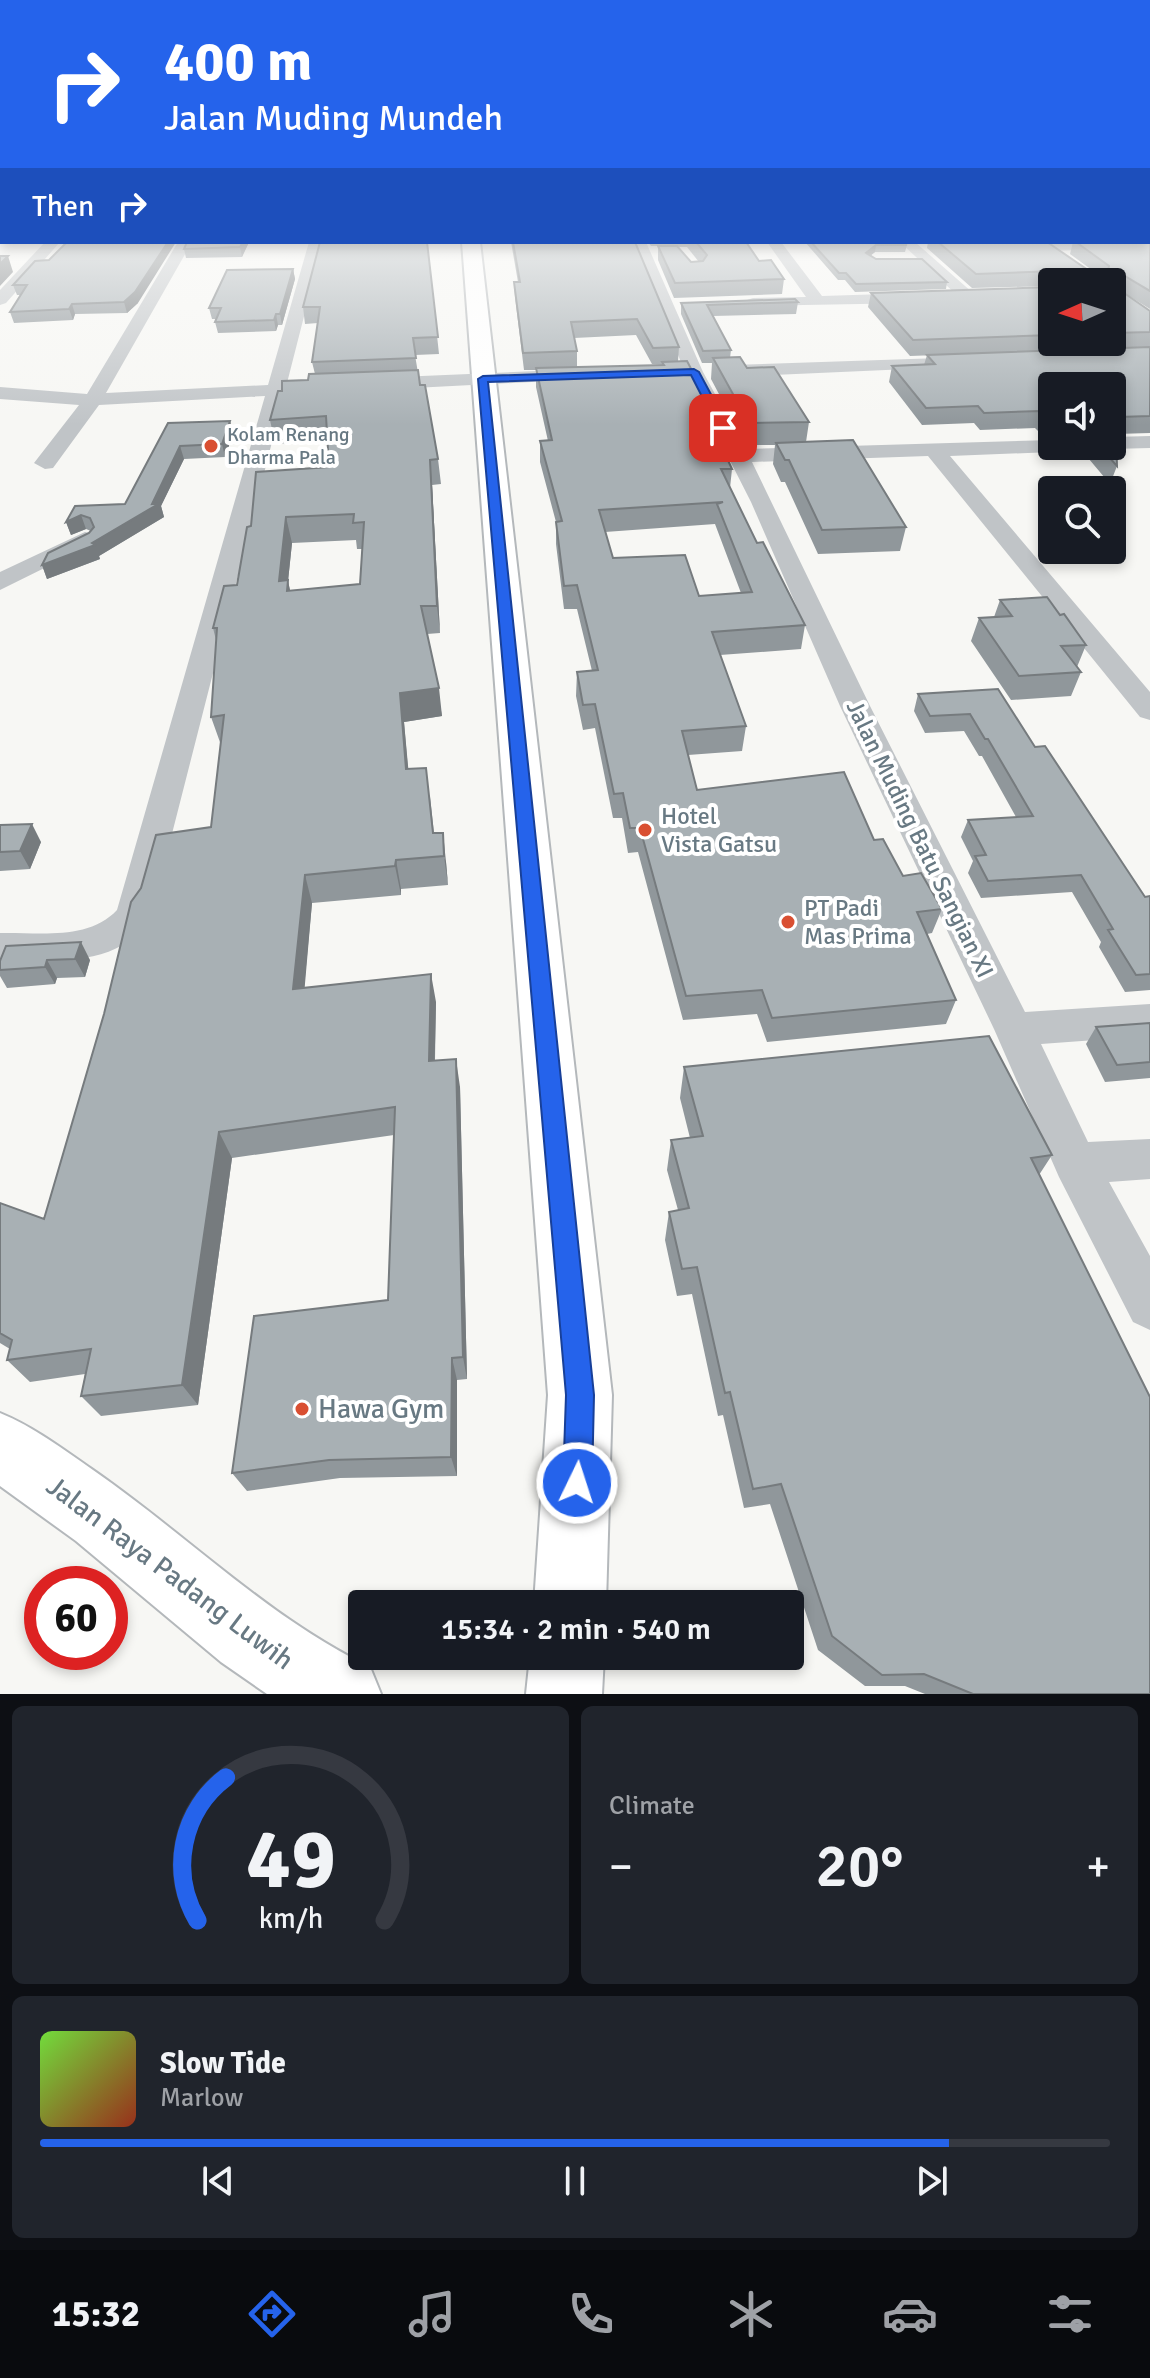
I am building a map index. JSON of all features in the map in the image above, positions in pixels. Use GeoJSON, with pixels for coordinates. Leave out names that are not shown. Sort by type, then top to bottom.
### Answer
{"type":"FeatureCollection","features":[{"type":"Feature","properties":{"kind":"main road"},"geometry":{"type":"LineString","coordinates":[[473,267],[580,1395],[571,1590]]}},
{"type":"Feature","properties":{"kind":"main road","name":"Jalan Raya Padang Luwih"},"geometry":{"type":"LineString","coordinates":[[0,1446],[100,1517],[226,1619],[311,1680],[343,1694]]}},
{"type":"Feature","properties":{"kind":"main road"},"geometry":{"type":"LineString","coordinates":[[564,1694],[566,1670]]}},
{"type":"Feature","properties":{"kind":"street"},"geometry":{"type":"LineString","coordinates":[[0,300],[30,267]]}},
{"type":"Feature","properties":{"kind":"street"},"geometry":{"type":"LineString","coordinates":[[45,463],[93,400],[170,267]]}},
{"type":"Feature","properties":{"kind":"street"},"geometry":{"type":"LineString","coordinates":[[0,947],[92,943],[125,928],[133,916],[309,267]]}},
{"type":"Feature","properties":{"kind":"street","name":"Jalan Muding Batu Sangian XI"},"geometry":{"type":"LineString","coordinates":[[656,267],[674,306],[686,372],[738,456],[855,706],[1014,1029],[1075,1163],[1150,1305]]}},
{"type":"Feature","properties":{"kind":"street"},"geometry":{"type":"LineString","coordinates":[[792,267],[817,301]]}},
{"type":"Feature","properties":{"kind":"street"},"geometry":{"type":"LineString","coordinates":[[742,303],[974,296],[934,267]]}},
{"type":"Feature","properties":{"kind":"street"},"geometry":{"type":"LineString","coordinates":[[918,276],[943,275]]}},
{"type":"Feature","properties":{"kind":"street"},"geometry":{"type":"LineString","coordinates":[[686,372],[991,361]]}},
{"type":"Feature","properties":{"kind":"street"},"geometry":{"type":"LineString","coordinates":[[0,393],[93,400],[602,375]]}},
{"type":"Feature","properties":{"kind":"street"},"geometry":{"type":"LineString","coordinates":[[1126,443],[1150,442]]}},
{"type":"Feature","properties":{"kind":"street"},"geometry":{"type":"LineString","coordinates":[[738,456],[1038,447]]}},
{"type":"Feature","properties":{"kind":"street"},"geometry":{"type":"LineString","coordinates":[[1126,449],[1150,467]]}},
{"type":"Feature","properties":{"kind":"street"},"geometry":{"type":"LineString","coordinates":[[935,451],[1150,711]]}},
{"type":"Feature","properties":{"kind":"street"},"geometry":{"type":"LineString","coordinates":[[0,582],[85,539]]}},
{"type":"Feature","properties":{"kind":"street"},"geometry":{"type":"LineString","coordinates":[[1014,1029],[1150,1020]]}},
{"type":"Feature","properties":{"kind":"street"},"geometry":{"type":"LineString","coordinates":[[1075,1163],[1150,1159]]}},
{"type":"Feature","properties":{"kind":"building"},"geometry":{"type":"Polygon","coordinates":[[[29,267],[151,267],[135,292],[124,302],[72,304],[69,309],[10,312],[27,285],[13,285],[29,267]]]}},
{"type":"Feature","properties":{"kind":"building"},"geometry":{"type":"Polygon","coordinates":[[[313,267],[430,267],[438,337],[413,338],[416,358],[312,362],[320,307],[303,307],[313,267]]]}},
{"type":"Feature","properties":{"kind":"building"},"geometry":{"type":"Polygon","coordinates":[[[517,267],[645,267],[679,347],[653,348],[637,319],[571,322],[577,351],[523,353],[514,282],[520,282],[517,267]]]}},
{"type":"Feature","properties":{"kind":"building"},"geometry":{"type":"Polygon","coordinates":[[[668,267],[776,267],[784,279],[675,283],[668,267]]]}},
{"type":"Feature","properties":{"kind":"building"},"geometry":{"type":"Polygon","coordinates":[[[834,267],[931,267],[947,282],[856,284],[846,273],[839,273],[834,267]]]}},
{"type":"Feature","properties":{"kind":"building"},"geometry":{"type":"Polygon","coordinates":[[[968,267],[1084,267],[976,274],[968,267]]]}},
{"type":"Feature","properties":{"kind":"building"},"geometry":{"type":"Polygon","coordinates":[[[1109,267],[1150,267],[1150,291],[1126,277],[1126,268],[1109,267]]]}},
{"type":"Feature","properties":{"kind":"building"},"geometry":{"type":"Polygon","coordinates":[[[293,269],[280,314],[276,314],[274,320],[215,322],[221,308],[209,308],[227,270],[293,269]]]}},
{"type":"Feature","properties":{"kind":"building"},"geometry":{"type":"Polygon","coordinates":[[[1038,287],[1038,336],[913,340],[871,293],[1038,287]]]}},
{"type":"Feature","properties":{"kind":"building"},"geometry":{"type":"Polygon","coordinates":[[[1126,294],[1150,311],[1150,332],[1126,333],[1126,294]]]}},
{"type":"Feature","properties":{"kind":"building"},"geometry":{"type":"Polygon","coordinates":[[[795,299],[798,302],[707,305],[731,350],[703,351],[681,303],[795,299]]]}},
{"type":"Feature","properties":{"kind":"building"},"geometry":{"type":"Polygon","coordinates":[[[1150,347],[1150,416],[1126,417],[1126,372],[1038,372],[1038,411],[984,413],[978,406],[926,408],[892,366],[935,364],[927,355],[1038,351],[1038,356],[1126,356],[1126,348],[1150,347]]]}},
{"type":"Feature","properties":{"kind":"building"},"geometry":{"type":"Polygon","coordinates":[[[740,357],[747,368],[774,367],[809,422],[749,423],[713,358],[740,357]]]}},
{"type":"Feature","properties":{"kind":"building"},"geometry":{"type":"Polygon","coordinates":[[[687,361],[721,426],[712,426],[732,469],[721,469],[757,543],[763,542],[805,625],[712,632],[746,726],[682,731],[697,790],[844,772],[874,840],[883,839],[903,876],[921,873],[942,909],[917,912],[956,1000],[772,1018],[762,990],[686,996],[640,828],[630,828],[623,793],[614,794],[595,704],[583,705],[577,672],[598,670],[577,585],[564,586],[556,522],[562,521],[540,441],[552,440],[536,368],[664,365],[662,362],[687,361]],[[723,502],[599,510],[613,558],[685,555],[699,596],[752,592],[717,504],[723,502]]]}},
{"type":"Feature","properties":{"kind":"building"},"geometry":{"type":"Polygon","coordinates":[[[418,370],[420,385],[425,385],[438,459],[430,460],[437,606],[421,606],[439,688],[400,693],[406,769],[426,768],[433,833],[443,833],[444,856],[396,860],[395,866],[305,875],[293,989],[431,974],[429,1061],[456,1059],[463,1357],[452,1358],[451,1457],[329,1460],[232,1473],[254,1316],[388,1300],[395,1107],[219,1132],[182,1385],[81,1396],[91,1349],[7,1360],[12,1340],[0,1333],[0,1203],[44,1219],[104,1014],[131,902],[141,888],[156,835],[211,827],[224,715],[211,717],[217,628],[213,628],[224,586],[237,585],[247,527],[251,526],[256,472],[329,467],[326,416],[270,420],[278,391],[282,391],[282,381],[308,380],[309,374],[418,370]],[[354,514],[286,517],[279,581],[288,580],[287,591],[360,584],[364,522],[353,523],[354,514]]]}},
{"type":"Feature","properties":{"kind":"building"},"geometry":{"type":"Polygon","coordinates":[[[230,421],[222,444],[180,446],[152,504],[160,503],[92,543],[95,545],[42,565],[48,553],[89,533],[94,527],[90,518],[81,515],[66,522],[75,506],[125,504],[168,423],[230,421]]]}},
{"type":"Feature","properties":{"kind":"building"},"geometry":{"type":"Polygon","coordinates":[[[853,440],[906,527],[822,530],[789,460],[785,460],[776,443],[853,440]]]}},
{"type":"Feature","properties":{"kind":"building"},"geometry":{"type":"Polygon","coordinates":[[[1047,597],[1060,615],[1064,614],[1086,645],[1061,646],[1081,672],[1019,676],[979,618],[1012,616],[1000,600],[1047,597]]]}},
{"type":"Feature","properties":{"kind":"building"},"geometry":{"type":"Polygon","coordinates":[[[998,689],[1035,747],[1045,746],[1145,897],[1150,896],[1150,974],[1136,975],[1108,930],[1113,929],[1081,875],[988,881],[975,856],[986,855],[968,820],[1033,816],[970,714],[930,716],[918,694],[998,689]]]}},
{"type":"Feature","properties":{"kind":"building"},"geometry":{"type":"Polygon","coordinates":[[[32,824],[20,851],[0,852],[0,825],[32,824]]]}},
{"type":"Feature","properties":{"kind":"building"},"geometry":{"type":"Polygon","coordinates":[[[81,942],[75,959],[47,960],[45,967],[0,970],[6,946],[81,942]]]}},
{"type":"Feature","properties":{"kind":"building"},"geometry":{"type":"Polygon","coordinates":[[[1150,1023],[1150,1062],[1117,1065],[1096,1027],[1150,1023]]]}},
{"type":"Feature","properties":{"kind":"building"},"geometry":{"type":"Polygon","coordinates":[[[989,1036],[1052,1155],[1031,1158],[1150,1397],[1150,1694],[973,1694],[924,1674],[882,1675],[832,1636],[781,1484],[753,1489],[730,1392],[725,1393],[697,1267],[682,1269],[669,1212],[689,1208],[671,1140],[703,1136],[684,1067],[989,1036]]]}},
{"type":"Feature","properties":{"kind":"place","name":"Kolam Renang Dharma Pala"},"geometry":{"type":"Point","coordinates":[211,446]}},
{"type":"Feature","properties":{"kind":"place","name":"Hotel Vista Gatsu"},"geometry":{"type":"Point","coordinates":[645,830]}},
{"type":"Feature","properties":{"kind":"place","name":"PT Padi Mas Prima"},"geometry":{"type":"Point","coordinates":[788,922]}},
{"type":"Feature","properties":{"kind":"place","name":"Hawa Gym"},"geometry":{"type":"Point","coordinates":[302,1409]}},
{"type":"Feature","properties":{"kind":"route"},"geometry":{"type":"LineString","coordinates":[[577,1483],[580,1395],[483,379],[694,372],[723,428]]}}]}
